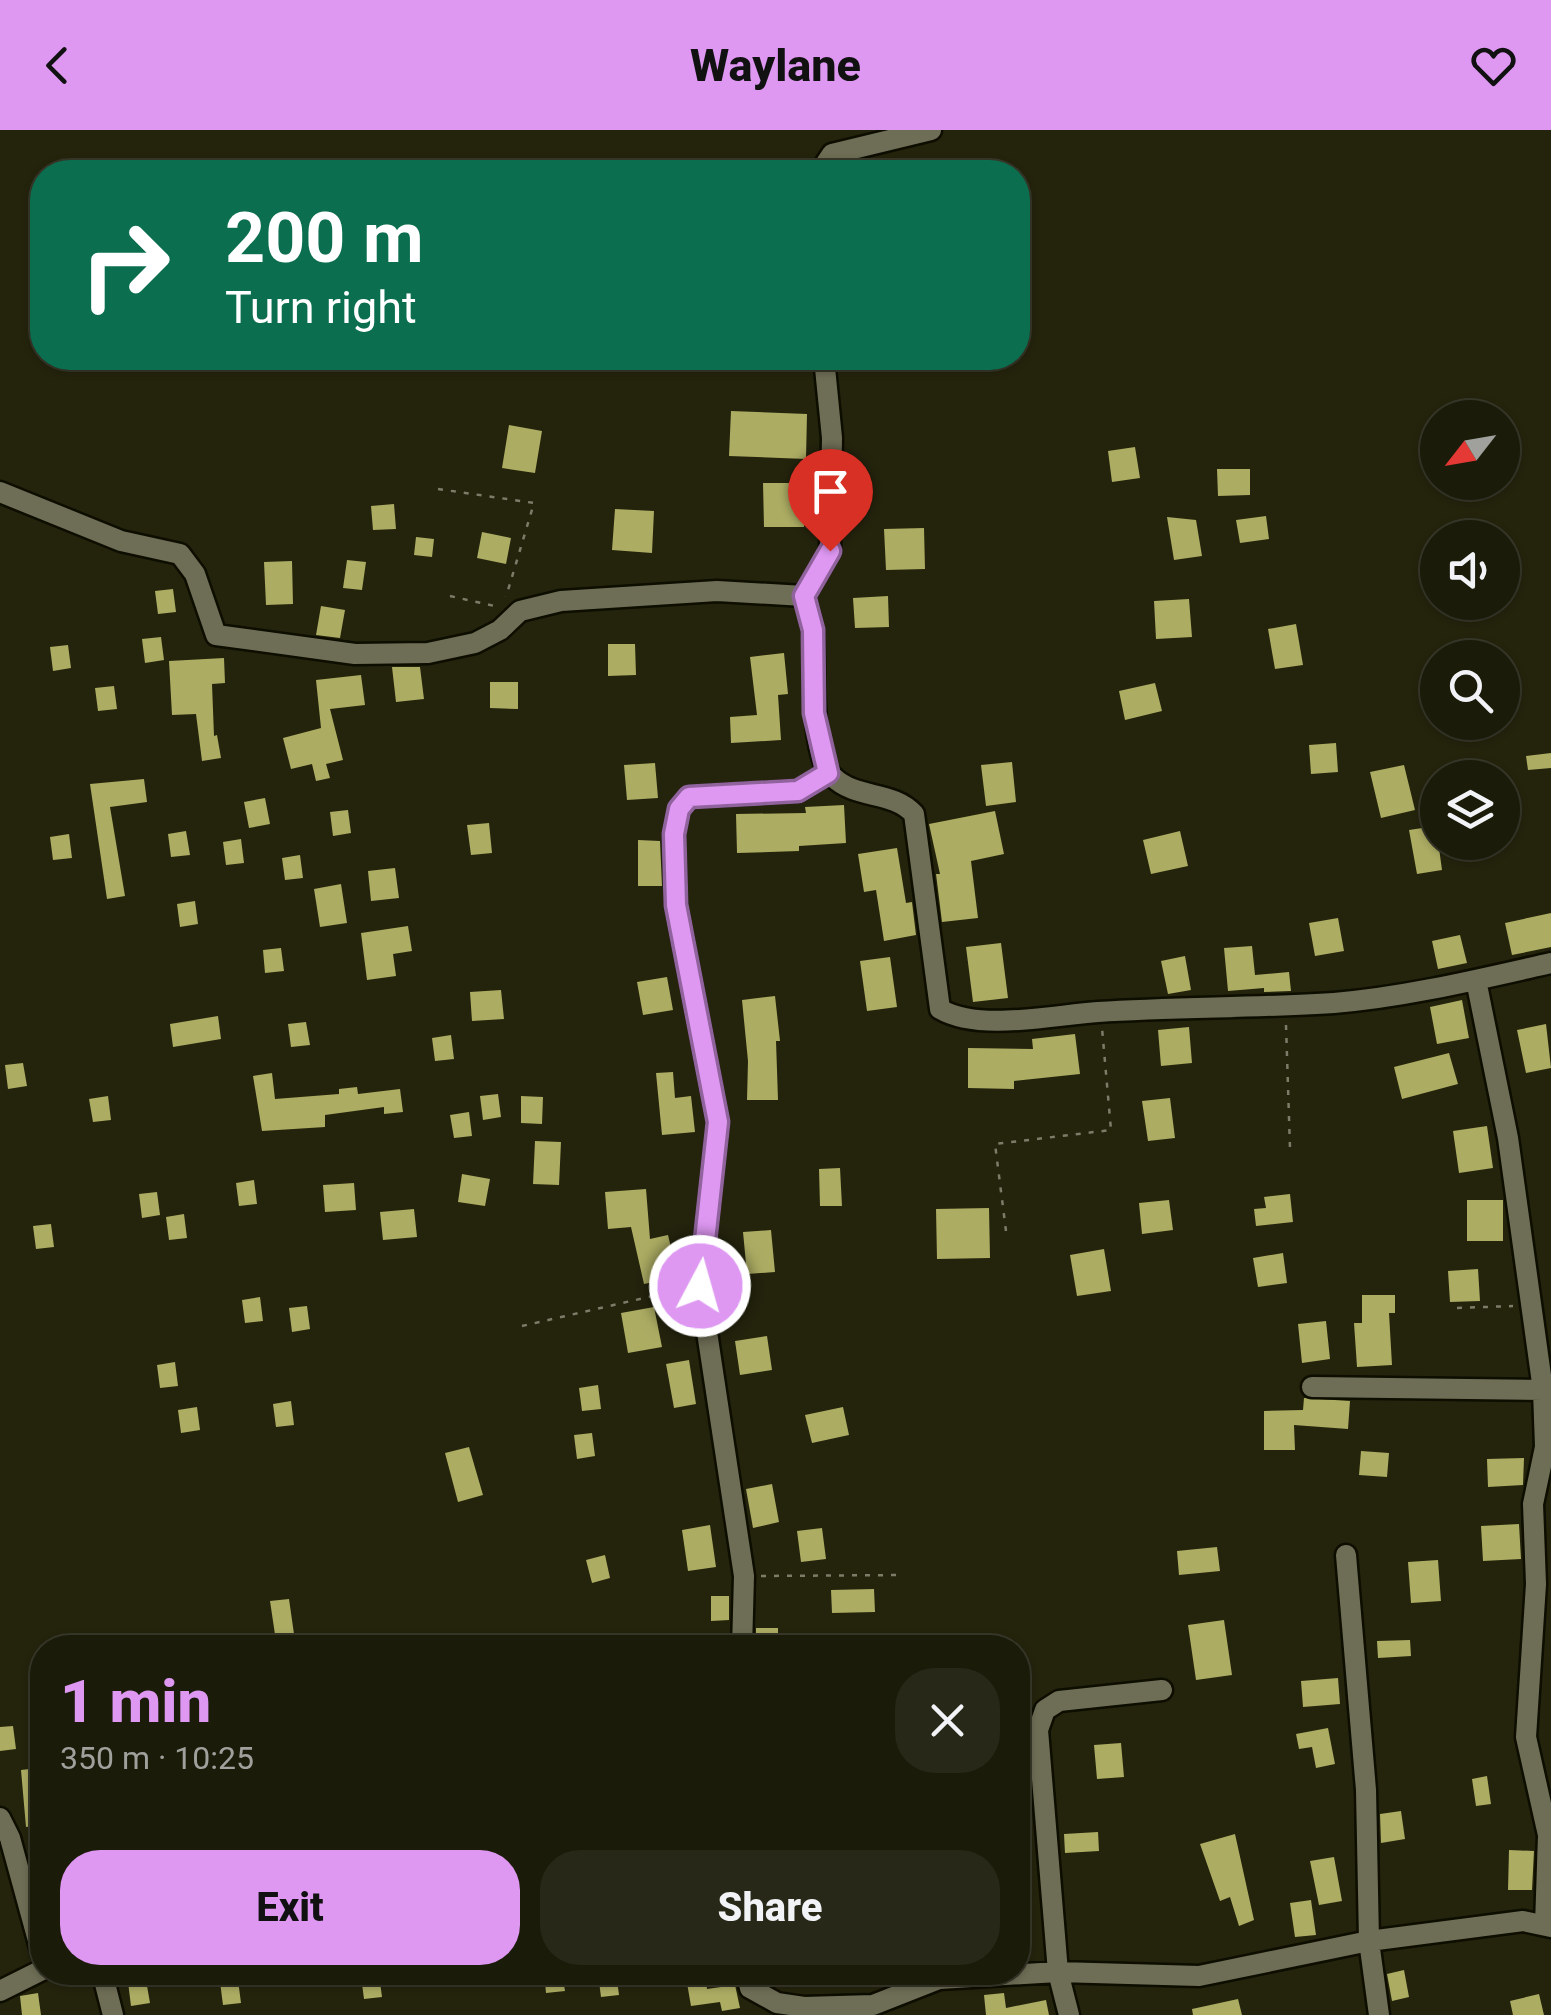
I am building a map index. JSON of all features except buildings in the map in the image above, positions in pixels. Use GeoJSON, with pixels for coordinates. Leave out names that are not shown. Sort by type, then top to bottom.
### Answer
{"type":"FeatureCollection","features":[{"type":"Feature","properties":{"kind":"street"},"geometry":{"type":"LineString","coordinates":[[828,160],[832,154],[932,130]]}},
{"type":"Feature","properties":{"kind":"street"},"geometry":{"type":"LineString","coordinates":[[825,370],[832,438],[830,551],[804,596],[813,630],[814,713],[828,773],[849,790],[902,801],[914,814],[940,1009],[955,1017],[992,1020],[1336,1002],[1476,980],[1551,962]]}},
{"type":"Feature","properties":{"kind":"street"},"geometry":{"type":"LineString","coordinates":[[0,492],[121,541],[180,554],[195,574],[216,634],[355,654],[428,653],[475,642],[500,630],[520,612],[560,602],[717,591],[804,596]]}},
{"type":"Feature","properties":{"kind":"street"},"geometry":{"type":"LineString","coordinates":[[742,1635],[744,1576],[700,1286],[718,1122],[676,905],[674,834],[679,809],[689,797],[798,791],[828,773]]}},
{"type":"Feature","properties":{"kind":"street"},"geometry":{"type":"LineString","coordinates":[[1030,1974],[1198,1976],[1369,1940],[1523,1921],[1548,1926],[1548,1835],[1526,1737],[1544,1583],[1533,1504],[1545,1446],[1544,1390],[1508,1138],[1476,980]]}},
{"type":"Feature","properties":{"kind":"street"},"geometry":{"type":"LineString","coordinates":[[1312,1387],[1544,1390]]}},
{"type":"Feature","properties":{"kind":"street"},"geometry":{"type":"LineString","coordinates":[[1346,1556],[1366,1790],[1369,1940],[1378,2015]]}},
{"type":"Feature","properties":{"kind":"street"},"geometry":{"type":"LineString","coordinates":[[1069,2015],[1058,1972],[1038,1730],[1044,1710],[1060,1701],[1162,1690]]}},
{"type":"Feature","properties":{"kind":"street"},"geometry":{"type":"LineString","coordinates":[[0,1818],[10,1838],[30,1911]]}},
{"type":"Feature","properties":{"kind":"street"},"geometry":{"type":"LineString","coordinates":[[0,1990],[30,1976]]}},
{"type":"Feature","properties":{"kind":"street"},"geometry":{"type":"LineString","coordinates":[[105,1985],[113,2015]]}},
{"type":"Feature","properties":{"kind":"street"},"geometry":{"type":"LineString","coordinates":[[749,1985],[777,2003],[874,2010],[927,1985]]}},
{"type":"Feature","properties":{"kind":"path"},"geometry":{"type":"LineString","coordinates":[[438,489],[534,504],[503,608],[450,596]]}},
{"type":"Feature","properties":{"kind":"path"},"geometry":{"type":"LineString","coordinates":[[1286,1004],[1290,1148]]}},
{"type":"Feature","properties":{"kind":"path"},"geometry":{"type":"LineString","coordinates":[[1006,1231],[995,1144],[1112,1130],[1100,1012]]}},
{"type":"Feature","properties":{"kind":"path"},"geometry":{"type":"LineString","coordinates":[[522,1326],[700,1286]]}},
{"type":"Feature","properties":{"kind":"path"},"geometry":{"type":"LineString","coordinates":[[1457,1308],[1534,1306]]}},
{"type":"Feature","properties":{"kind":"path"},"geometry":{"type":"LineString","coordinates":[[744,1576],[902,1575]]}},
{"type":"Feature","properties":{"kind":"route"},"geometry":{"type":"LineString","coordinates":[[700,1286],[718,1122],[676,905],[674,834],[679,809],[689,797],[798,791],[828,773],[814,713],[813,630],[804,596],[830,551]]}}]}
